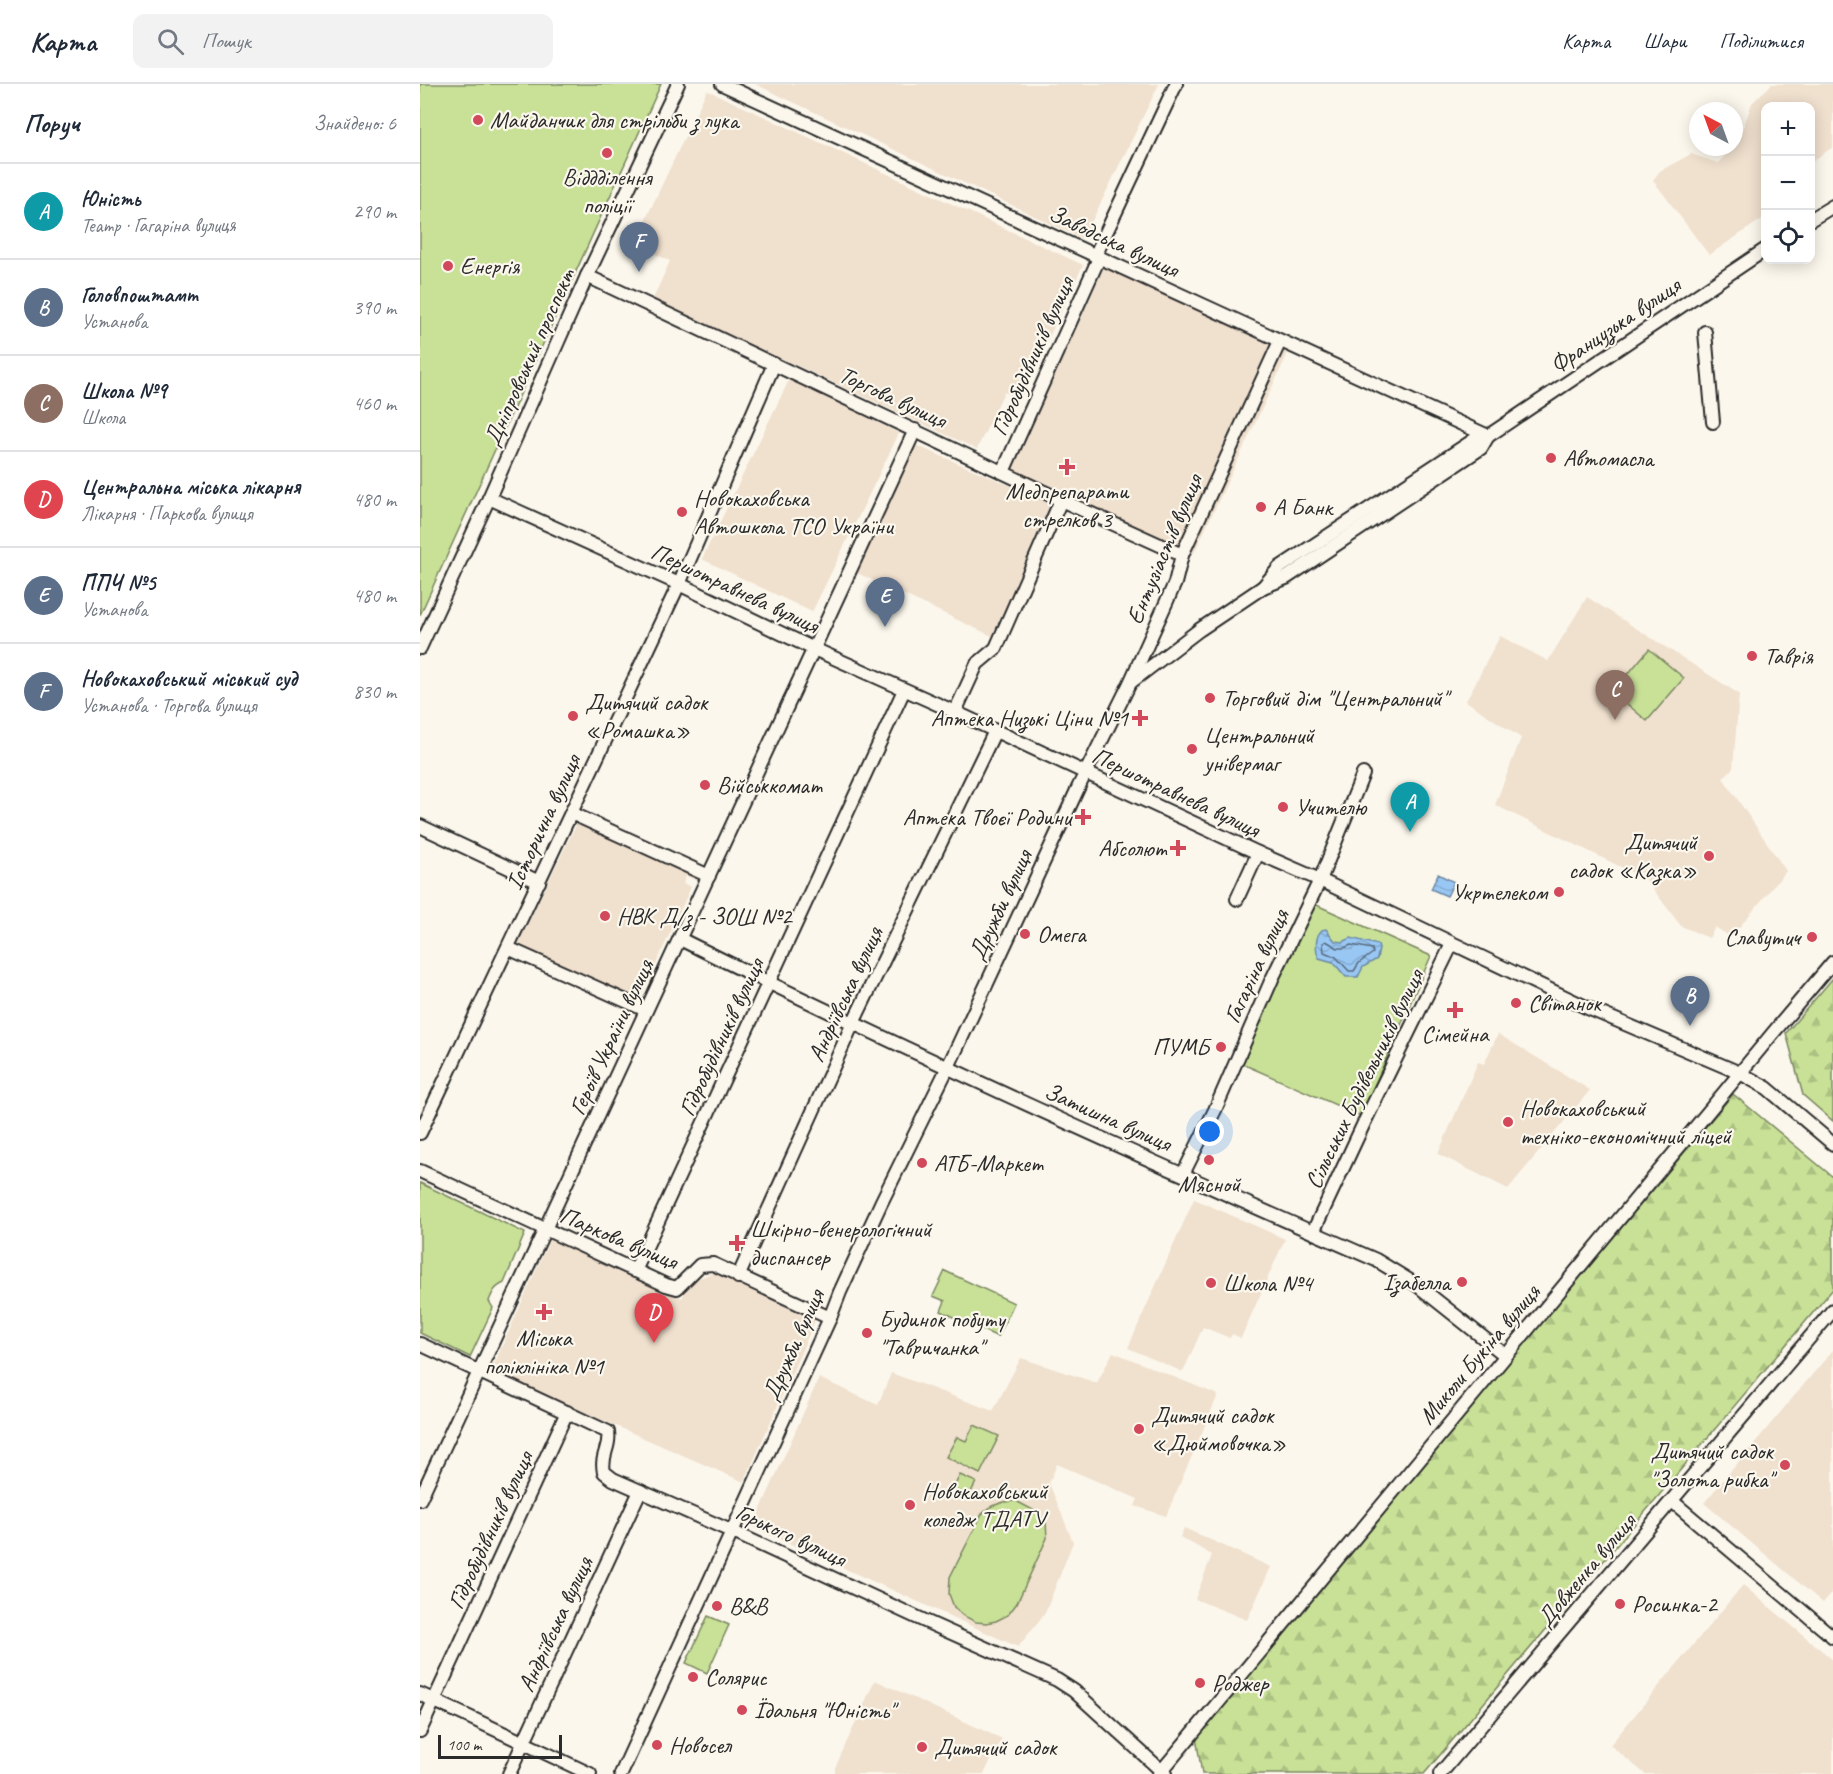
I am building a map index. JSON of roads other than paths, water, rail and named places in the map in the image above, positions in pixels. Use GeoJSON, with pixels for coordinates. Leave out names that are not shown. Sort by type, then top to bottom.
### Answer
{"type":"FeatureCollection","features":[{"type":"Feature","properties":{"kind":"street","name":"Дніпровський проспект"},"geometry":{"type":"LineString","coordinates":[[420,648],[587,276],[678,84]]}},
{"type":"Feature","properties":{"kind":"street","name":"Заводська вулиця"},"geometry":{"type":"LineString","coordinates":[[722,84],[1488,436]]}},
{"type":"Feature","properties":{"kind":"street","name":"Гідробудівників вулиця"},"geometry":{"type":"LineString","coordinates":[[1004,472],[1097,257],[1176,84]]}},
{"type":"Feature","properties":{"kind":"street"},"geometry":{"type":"LineString","coordinates":[[1815,217],[1833,206]]}},
{"type":"Feature","properties":{"kind":"street","name":"Французька вулиця"},"geometry":{"type":"LineString","coordinates":[[1130,682],[1199,630],[1263,587],[1286,578],[1379,517],[1481,448],[1488,436],[1761,252]]}},
{"type":"Feature","properties":{"kind":"street","name":"Торгова вулиця"},"geometry":{"type":"LineString","coordinates":[[587,276],[1182,555]]}},
{"type":"Feature","properties":{"kind":"street"},"geometry":{"type":"LineString","coordinates":[[1705,332],[1713,422]]}},
{"type":"Feature","properties":{"kind":"street","name":"Ентузіастів вулиця"},"geometry":{"type":"LineString","coordinates":[[1086,773],[1130,682],[1174,584],[1182,555],[1280,341]]}},
{"type":"Feature","properties":{"kind":"street","name":"Історична вулиця"},"geometry":{"type":"LineString","coordinates":[[420,1133],[679,584],[774,364]]}},
{"type":"Feature","properties":{"kind":"street","name":"Героїв України вулиця"},"geometry":{"type":"LineString","coordinates":[[420,1499],[915,430]]}},
{"type":"Feature","properties":{"kind":"street","name":"Першотравнева вулиця"},"geometry":{"type":"LineString","coordinates":[[489,498],[1320,880],[1594,1011],[1740,1073],[1767,1088],[1833,1144]]}},
{"type":"Feature","properties":{"kind":"street"},"geometry":{"type":"LineString","coordinates":[[955,712],[977,664],[996,648],[1061,500]]}},
{"type":"Feature","properties":{"kind":"street","name":"Гідробудівників вулиця"},"geometry":{"type":"LineString","coordinates":[[635,1271],[904,690]]}},
{"type":"Feature","properties":{"kind":"street","name":"Андріївська вулиця"},"geometry":{"type":"LineString","coordinates":[[738,1277],[853,1023],[994,731]]}},
{"type":"Feature","properties":{"kind":"street","name":"Дружби вулиця"},"geometry":{"type":"LineString","coordinates":[[621,1774],[877,1213],[1086,773]]}},
{"type":"Feature","properties":{"kind":"street","name":"Гагаріна вулиця"},"geometry":{"type":"LineString","coordinates":[[1183,1174],[1215,1110],[1320,880],[1363,774]]}},
{"type":"Feature","properties":{"kind":"street"},"geometry":{"type":"LineString","coordinates":[[571,813],[709,876]]}},
{"type":"Feature","properties":{"kind":"street"},"geometry":{"type":"LineString","coordinates":[[420,826],[539,882]]}},
{"type":"Feature","properties":{"kind":"street"},"geometry":{"type":"LineString","coordinates":[[1236,899],[1258,853]]}},
{"type":"Feature","properties":{"kind":"street","name":"Затишна вулиця"},"geometry":{"type":"LineString","coordinates":[[680,939],[948,1067],[1376,1260],[1417,1285],[1505,1355]]}},
{"type":"Feature","properties":{"kind":"street","name":"Сільських Будівельників вулиця"},"geometry":{"type":"LineString","coordinates":[[1313,1232],[1452,944]]}},
{"type":"Feature","properties":{"kind":"street"},"geometry":{"type":"LineString","coordinates":[[508,948],[646,1010]]}},
{"type":"Feature","properties":{"kind":"street","name":"Миколи Букіна вулиця"},"geometry":{"type":"LineString","coordinates":[[1162,1773],[1505,1355],[1833,962]]}},
{"type":"Feature","properties":{"kind":"street","name":"Паркова вулиця"},"geometry":{"type":"LineString","coordinates":[[420,1171],[666,1286],[677,1288],[699,1265],[713,1264],[830,1318]]}},
{"type":"Feature","properties":{"kind":"street","name":"Довженка вулиця"},"geometry":{"type":"LineString","coordinates":[[1440,1774],[1833,1310]]}},
{"type":"Feature","properties":{"kind":"street","name":"Горького вулиця"},"geometry":{"type":"LineString","coordinates":[[420,1344],[608,1432],[610,1440],[602,1462],[604,1472],[613,1479],[1057,1680],[1074,1690],[1162,1773]]}},
{"type":"Feature","properties":{"kind":"street","name":"Гідробудівників вулиця"},"geometry":{"type":"LineString","coordinates":[[420,1731],[567,1412]]}},
{"type":"Feature","properties":{"kind":"street","name":"Андріївська вулиця"},"geometry":{"type":"LineString","coordinates":[[509,1774],[640,1491]]}},
{"type":"Feature","properties":{"kind":"street"},"geometry":{"type":"LineString","coordinates":[[1671,1501],[1833,1638]]}},
{"type":"Feature","properties":{"kind":"street"},"geometry":{"type":"LineString","coordinates":[[420,1694],[590,1774]]}},
{"type":"Feature","properties":{"kind":"water"},"geometry":{"type":"Polygon","coordinates":[[[1438,874],[1454,882],[1447,896],[1431,889],[1438,874]]]}},
{"type":"Feature","properties":{"kind":"water"},"geometry":{"type":"Polygon","coordinates":[[[1326,929],[1335,941],[1343,942],[1351,938],[1378,945],[1377,959],[1363,967],[1358,977],[1346,977],[1333,962],[1319,958],[1316,947],[1317,939],[1322,930],[1326,929]]]}},
{"type":"Feature","properties":{"kind":"place","name":"Майданчик для стрільби з лука"},"geometry":{"type":"Point","coordinates":[478,120]}},
{"type":"Feature","properties":{"kind":"place","name":"Віддділення поліції"},"geometry":{"type":"Point","coordinates":[607,153]}},
{"type":"Feature","properties":{"kind":"place","name":"Енергія"},"geometry":{"type":"Point","coordinates":[448,266]}},
{"type":"Feature","properties":{"kind":"place","name":"Новокаховський міський суд"},"geometry":{"type":"Point","coordinates":[639,272]}},
{"type":"Feature","properties":{"kind":"place","name":"Автомасла"},"geometry":{"type":"Point","coordinates":[1551,458]}},
{"type":"Feature","properties":{"kind":"place","name":"Медпрепарати стрелков 3"},"geometry":{"type":"Point","coordinates":[1067,467]}},
{"type":"Feature","properties":{"kind":"place","name":"А Банк"},"geometry":{"type":"Point","coordinates":[1261,507]}},
{"type":"Feature","properties":{"kind":"place","name":"Новокаховська Автошкола ТСО України"},"geometry":{"type":"Point","coordinates":[682,512]}},
{"type":"Feature","properties":{"kind":"place","name":"ППЧ №5"},"geometry":{"type":"Point","coordinates":[885,627]}},
{"type":"Feature","properties":{"kind":"place","name":"Таврія"},"geometry":{"type":"Point","coordinates":[1752,656]}},
{"type":"Feature","properties":{"kind":"place","name":"Торговий дім \"Центральний\""},"geometry":{"type":"Point","coordinates":[1210,698]}},
{"type":"Feature","properties":{"kind":"place","name":"Дитячий садок «Ромашка»"},"geometry":{"type":"Point","coordinates":[573,716]}},
{"type":"Feature","properties":{"kind":"place","name":"Аптека Низькі Ціни №1"},"geometry":{"type":"Point","coordinates":[1140,718]}},
{"type":"Feature","properties":{"kind":"place","name":"Школа №9"},"geometry":{"type":"Point","coordinates":[1615,720]}},
{"type":"Feature","properties":{"kind":"place","name":"Центральний універмаг"},"geometry":{"type":"Point","coordinates":[1192,749]}},
{"type":"Feature","properties":{"kind":"place","name":"Військкомат"},"geometry":{"type":"Point","coordinates":[705,785]}},
{"type":"Feature","properties":{"kind":"place","name":"Учителю"},"geometry":{"type":"Point","coordinates":[1283,807]}},
{"type":"Feature","properties":{"kind":"place","name":"Аптека Твоєї Родини"},"geometry":{"type":"Point","coordinates":[1083,817]}},
{"type":"Feature","properties":{"kind":"place","name":"Юність"},"geometry":{"type":"Point","coordinates":[1410,832]}},
{"type":"Feature","properties":{"kind":"place","name":"Абсолют"},"geometry":{"type":"Point","coordinates":[1178,848]}},
{"type":"Feature","properties":{"kind":"place","name":"Дитячий садок «Казка»"},"geometry":{"type":"Point","coordinates":[1709,856]}},
{"type":"Feature","properties":{"kind":"place","name":"Укртелеком"},"geometry":{"type":"Point","coordinates":[1559,892]}},
{"type":"Feature","properties":{"kind":"place","name":"НВК Д/з - ЗОШ №2"},"geometry":{"type":"Point","coordinates":[605,916]}},
{"type":"Feature","properties":{"kind":"place","name":"Омега"},"geometry":{"type":"Point","coordinates":[1025,934]}},
{"type":"Feature","properties":{"kind":"place","name":"Славутич"},"geometry":{"type":"Point","coordinates":[1812,937]}},
{"type":"Feature","properties":{"kind":"place","name":"Свiтанок"},"geometry":{"type":"Point","coordinates":[1516,1003]}},
{"type":"Feature","properties":{"kind":"place","name":"Сімейна"},"geometry":{"type":"Point","coordinates":[1455,1010]}},
{"type":"Feature","properties":{"kind":"place","name":"Головпоштамт"},"geometry":{"type":"Point","coordinates":[1690,1026]}},
{"type":"Feature","properties":{"kind":"place","name":"ПУМБ"},"geometry":{"type":"Point","coordinates":[1221,1047]}},
{"type":"Feature","properties":{"kind":"place","name":"Новокаховський техніко-економічний ліцей"},"geometry":{"type":"Point","coordinates":[1508,1122]}},
{"type":"Feature","properties":{"kind":"place","name":"Мясной"},"geometry":{"type":"Point","coordinates":[1209,1160]}},
{"type":"Feature","properties":{"kind":"place","name":"АТБ-Маркет"},"geometry":{"type":"Point","coordinates":[922,1163]}},
{"type":"Feature","properties":{"kind":"place","name":"Шкірно-венерологічний диспансер"},"geometry":{"type":"Point","coordinates":[737,1243]}},
{"type":"Feature","properties":{"kind":"place","name":"Ізабелла"},"geometry":{"type":"Point","coordinates":[1462,1282]}},
{"type":"Feature","properties":{"kind":"place","name":"Школа №4"},"geometry":{"type":"Point","coordinates":[1211,1283]}},
{"type":"Feature","properties":{"kind":"place","name":"Міська поліклініка №1"},"geometry":{"type":"Point","coordinates":[544,1312]}},
{"type":"Feature","properties":{"kind":"place","name":"Будинок побуту \"Тавричанка\""},"geometry":{"type":"Point","coordinates":[867,1333]}},
{"type":"Feature","properties":{"kind":"place","name":"Центральна міська лікарня"},"geometry":{"type":"Point","coordinates":[654,1343]}},
{"type":"Feature","properties":{"kind":"place","name":"Дитячий садок «Дюймовочка»"},"geometry":{"type":"Point","coordinates":[1139,1429]}},
{"type":"Feature","properties":{"kind":"place","name":"Дитячий садок \"Золота рибка\""},"geometry":{"type":"Point","coordinates":[1785,1465]}},
{"type":"Feature","properties":{"kind":"place","name":"Новокаховський коледж ТДАТУ"},"geometry":{"type":"Point","coordinates":[910,1505]}},
{"type":"Feature","properties":{"kind":"place","name":"Росинка-2"},"geometry":{"type":"Point","coordinates":[1620,1604]}},
{"type":"Feature","properties":{"kind":"place","name":"В&В"},"geometry":{"type":"Point","coordinates":[717,1606]}},
{"type":"Feature","properties":{"kind":"place","name":"Солярис"},"geometry":{"type":"Point","coordinates":[693,1677]}},
{"type":"Feature","properties":{"kind":"place","name":"Роджер"},"geometry":{"type":"Point","coordinates":[1200,1683]}},
{"type":"Feature","properties":{"kind":"place","name":"Їдальня \"Юність\""},"geometry":{"type":"Point","coordinates":[742,1710]}},
{"type":"Feature","properties":{"kind":"place","name":"Новосел"},"geometry":{"type":"Point","coordinates":[657,1745]}},
{"type":"Feature","properties":{"kind":"place","name":"Дитячий садок"},"geometry":{"type":"Point","coordinates":[922,1747]}}]}
